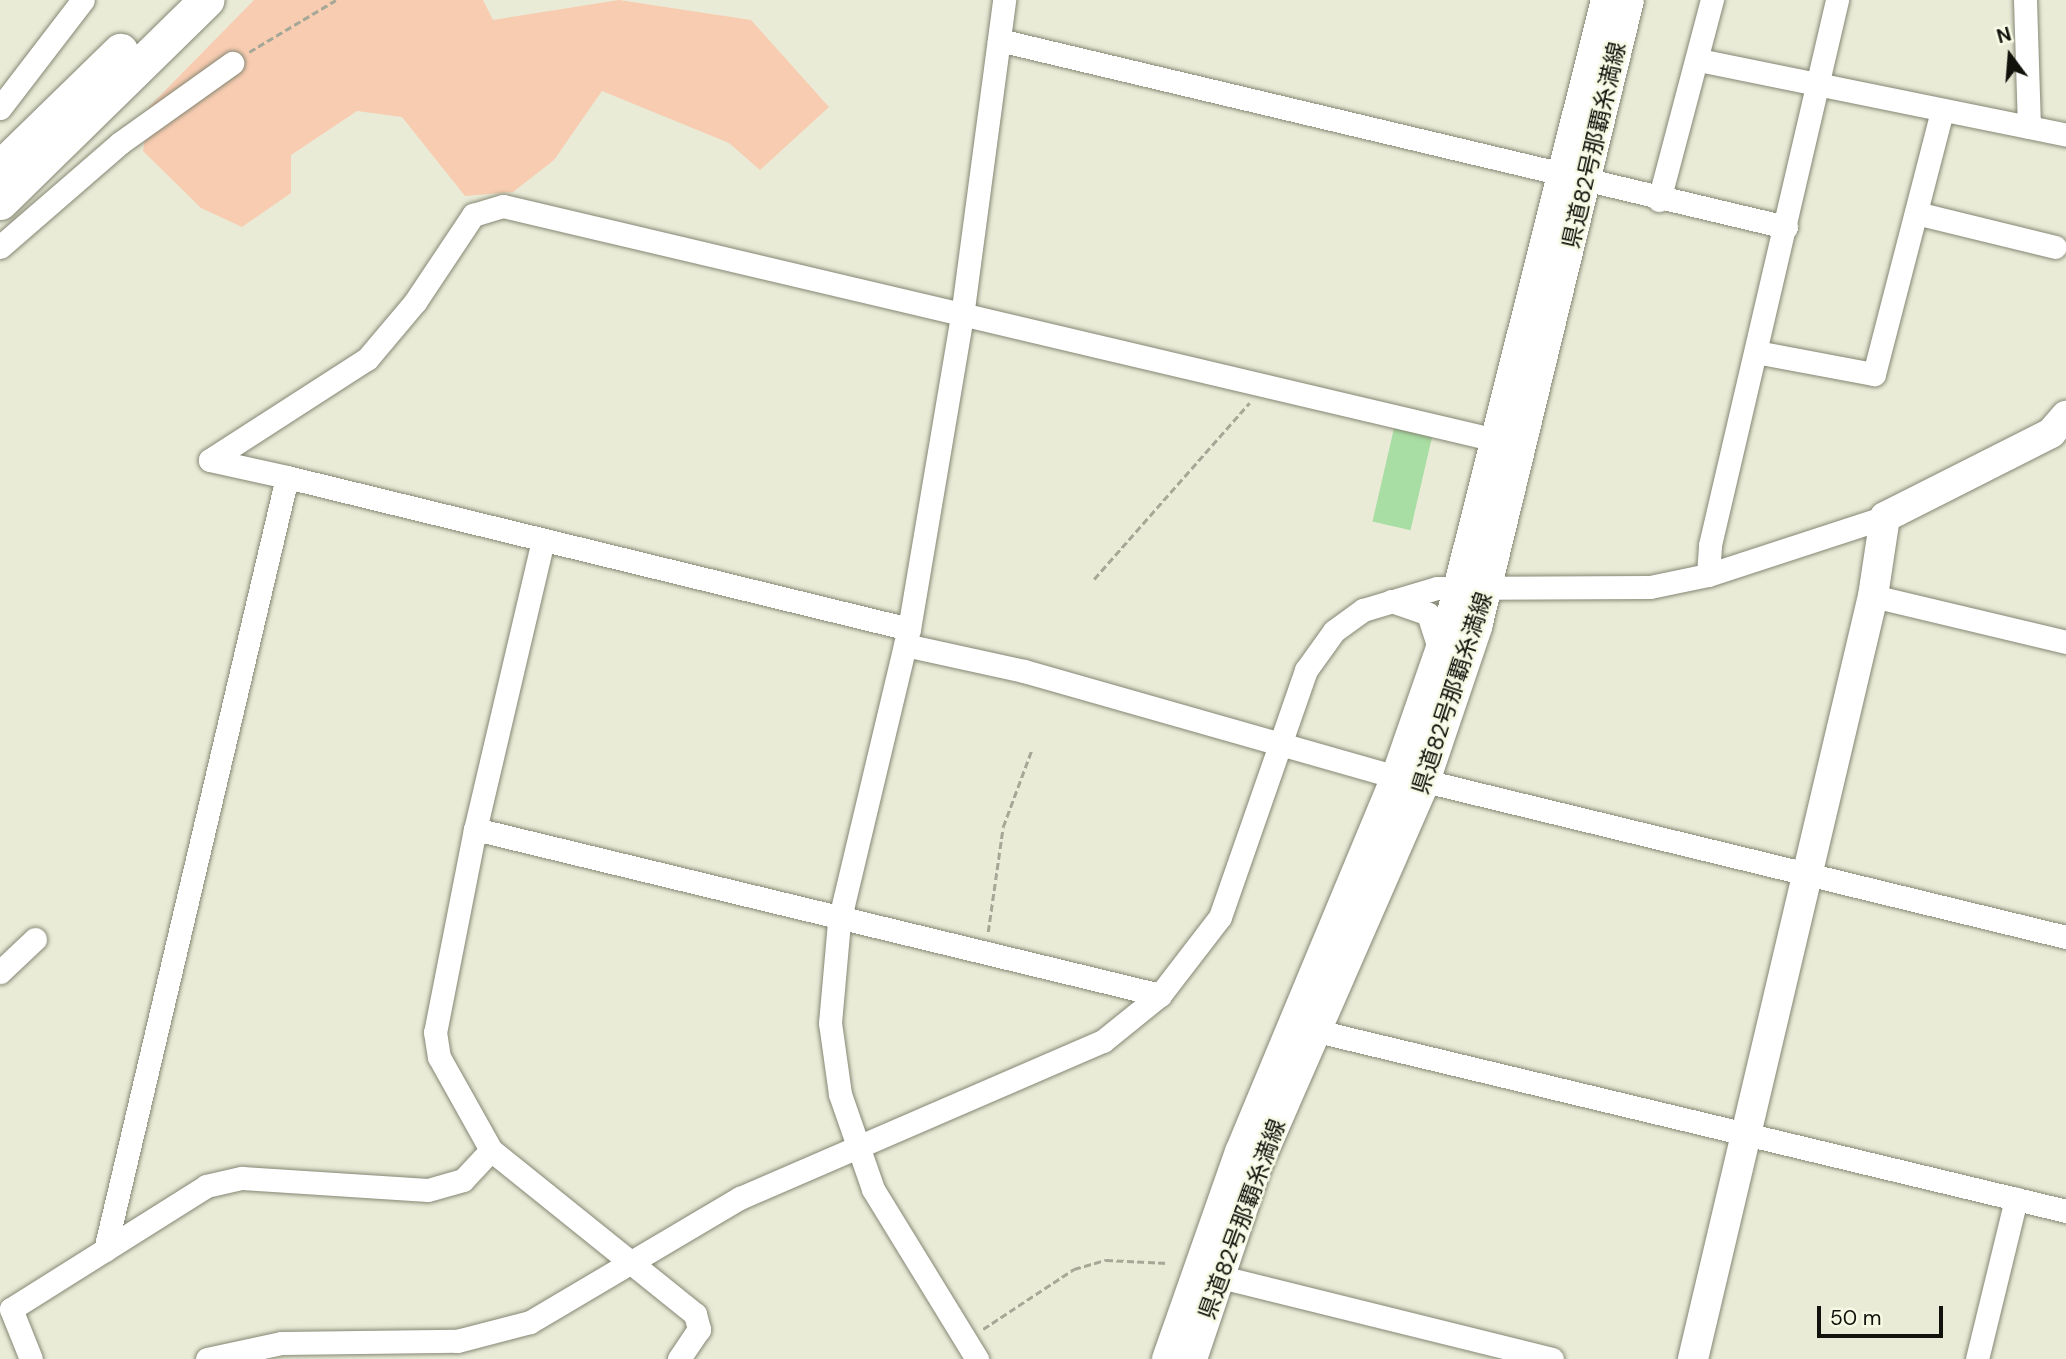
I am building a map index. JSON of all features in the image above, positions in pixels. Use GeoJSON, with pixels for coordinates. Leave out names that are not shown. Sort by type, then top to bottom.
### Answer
{"type":"FeatureCollection","features":[{"type":"Feature","properties":{"kind":"highway"},"geometry":{"type":"LineString","coordinates":[[0,168],[172,0]]}},
{"type":"Feature","properties":{"kind":"highway"},"geometry":{"type":"LineString","coordinates":[[0,202],[206,0]]}},
{"type":"Feature","properties":{"kind":"main road","name":"県道82号那覇糸満線"},"geometry":{"type":"LineString","coordinates":[[1192,1359],[1217,1276],[1317,1031],[1410,779],[1474,586],[1576,177],[1606,0]]}},
{"type":"Feature","properties":{"kind":"main road","name":"県道82号那覇糸満線"},"geometry":{"type":"LineString","coordinates":[[1167,1359],[1240,1152],[1410,779],[1440,652],[1474,586],[1496,440],[1629,0]]}},
{"type":"Feature","properties":{"kind":"main road"},"geometry":{"type":"LineString","coordinates":[[1693,1359],[1744,1133],[1873,596],[1885,517],[2051,433],[2066,416]]}},
{"type":"Feature","properties":{"kind":"street"},"geometry":{"type":"LineString","coordinates":[[0,108],[83,0]]}},
{"type":"Feature","properties":{"kind":"street"},"geometry":{"type":"LineString","coordinates":[[971,1350],[905,1247],[855,1148],[830,1023],[839,922],[907,637],[962,316],[1004,0]]}},
{"type":"Feature","properties":{"kind":"street"},"geometry":{"type":"LineString","coordinates":[[1659,200],[1699,60],[1712,0]]}},
{"type":"Feature","properties":{"kind":"street"},"geometry":{"type":"LineString","coordinates":[[1708,575],[1710,545],[1837,0]]}},
{"type":"Feature","properties":{"kind":"street"},"geometry":{"type":"LineString","coordinates":[[2025,0],[2029,128]]}},
{"type":"Feature","properties":{"kind":"street"},"geometry":{"type":"LineString","coordinates":[[999,40],[1576,177],[1659,200],[1786,226]]}},
{"type":"Feature","properties":{"kind":"street"},"geometry":{"type":"LineString","coordinates":[[1699,60],[1942,112],[2066,135]]}},
{"type":"Feature","properties":{"kind":"street"},"geometry":{"type":"LineString","coordinates":[[0,247],[120,143],[232,63]]}},
{"type":"Feature","properties":{"kind":"street"},"geometry":{"type":"LineString","coordinates":[[1756,352],[1874,374],[1942,112]]}},
{"type":"Feature","properties":{"kind":"street"},"geometry":{"type":"LineString","coordinates":[[1496,440],[503,206],[484,209],[473,215],[415,302],[367,359],[211,460],[543,540],[907,637],[1277,746],[2066,937]]}},
{"type":"Feature","properties":{"kind":"street"},"geometry":{"type":"LineString","coordinates":[[1916,213],[2055,247]]}},
{"type":"Feature","properties":{"kind":"street"},"geometry":{"type":"LineString","coordinates":[[105,1250],[287,477]]}},
{"type":"Feature","properties":{"kind":"street"},"geometry":{"type":"LineString","coordinates":[[207,1359],[281,1343],[457,1341],[530,1322],[740,1198],[1103,1041],[1160,995],[1220,917],[1277,746],[1320,647],[1380,602],[1474,586],[1650,587],[1708,575],[1885,517]]}},
{"type":"Feature","properties":{"kind":"street"},"geometry":{"type":"LineString","coordinates":[[543,540],[474,829],[435,1032],[448,1080],[491,1150],[635,1260],[695,1314],[699,1329],[679,1359]]}},
{"type":"Feature","properties":{"kind":"street"},"geometry":{"type":"LineString","coordinates":[[1873,596],[2066,642]]}},
{"type":"Feature","properties":{"kind":"street"},"geometry":{"type":"LineString","coordinates":[[1380,602],[1405,601],[1428,614],[1440,652]]}},
{"type":"Feature","properties":{"kind":"street"},"geometry":{"type":"LineString","coordinates":[[474,829],[839,922],[985,952],[1160,995]]}},
{"type":"Feature","properties":{"kind":"street"},"geometry":{"type":"LineString","coordinates":[[0,972],[35,939]]}},
{"type":"Feature","properties":{"kind":"street"},"geometry":{"type":"LineString","coordinates":[[1317,1031],[2066,1211]]}},
{"type":"Feature","properties":{"kind":"street"},"geometry":{"type":"LineString","coordinates":[[31,1359],[6,1300],[105,1250],[206,1186],[242,1178],[428,1190],[463,1180],[491,1150]]}},
{"type":"Feature","properties":{"kind":"street"},"geometry":{"type":"LineString","coordinates":[[1977,1359],[2016,1199]]}},
{"type":"Feature","properties":{"kind":"street"},"geometry":{"type":"LineString","coordinates":[[1217,1276],[1508,1354],[1552,1359]]}},
{"type":"Feature","properties":{"kind":"path"},"geometry":{"type":"LineString","coordinates":[[232,63],[336,0]]}},
{"type":"Feature","properties":{"kind":"path"},"geometry":{"type":"LineString","coordinates":[[1094,579],[1264,386]]}},
{"type":"Feature","properties":{"kind":"path"},"geometry":{"type":"LineString","coordinates":[[985,952],[1003,827],[1031,750]]}},
{"type":"Feature","properties":{"kind":"path"},"geometry":{"type":"LineString","coordinates":[[971,1350],[1074,1269],[1106,1260],[1168,1262]]}},
{"type":"Feature","properties":{"kind":"shaded area"},"geometry":{"type":"Polygon","coordinates":[[[254,0],[483,0],[493,20],[619,0],[751,20],[829,107],[760,170],[729,143],[602,91],[554,160],[513,192],[465,196],[402,117],[357,111],[291,155],[291,193],[242,227],[201,208],[143,151],[149,107],[254,0]]]}},
{"type":"Feature","properties":{"kind":"building"},"geometry":{"type":"Polygon","coordinates":[[[1395,424],[1433,433],[1411,530],[1373,521],[1395,424]]]}}]}
